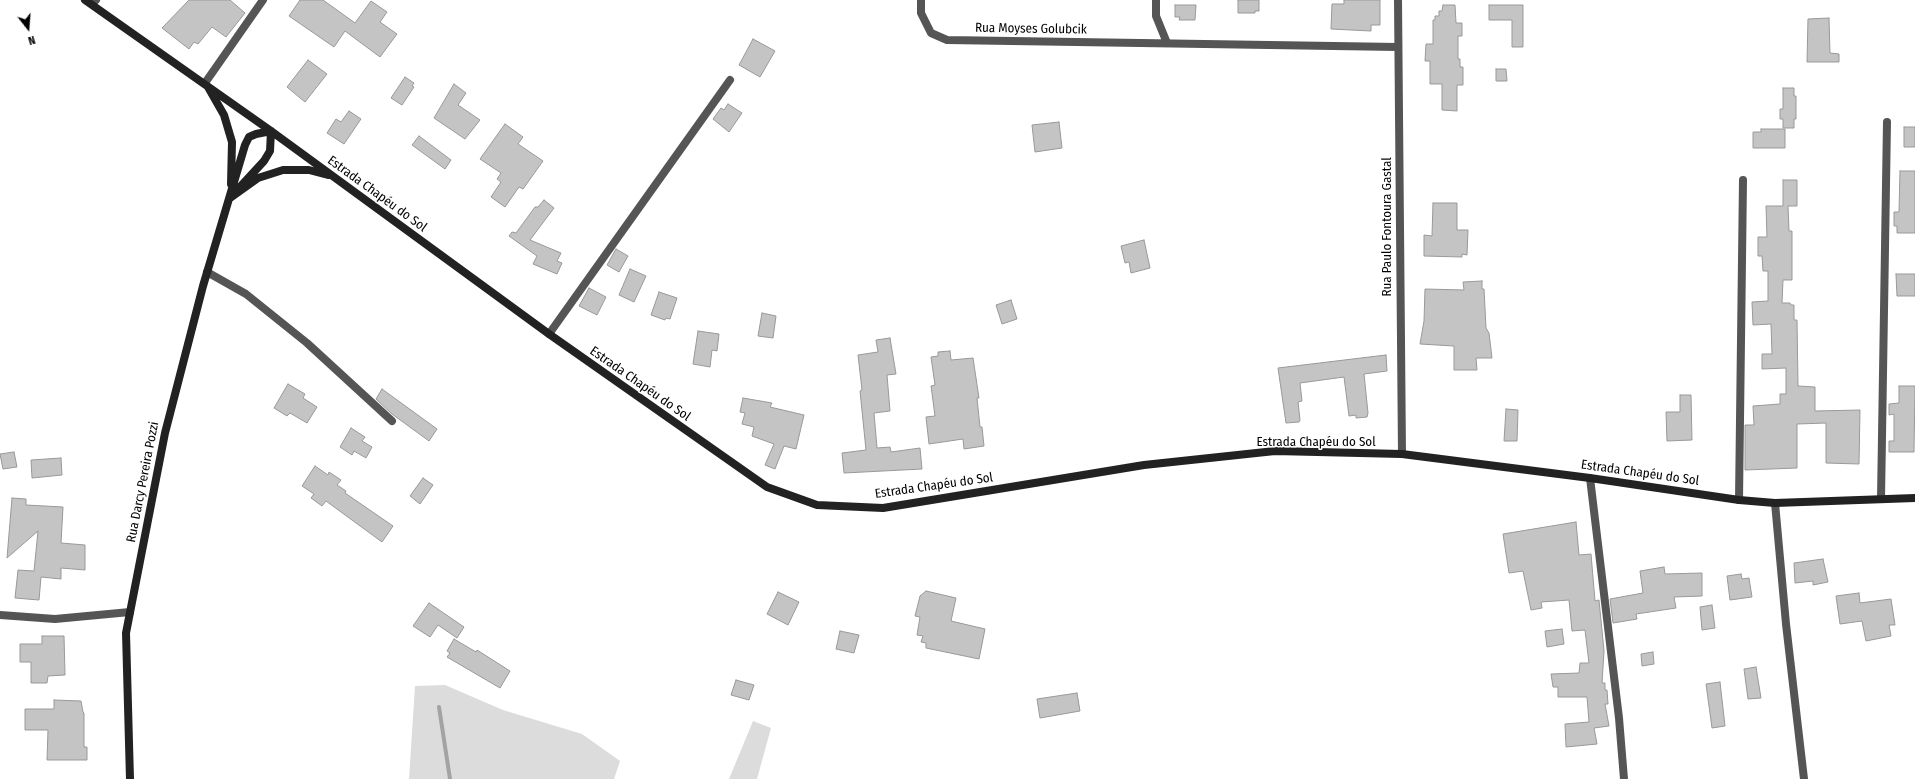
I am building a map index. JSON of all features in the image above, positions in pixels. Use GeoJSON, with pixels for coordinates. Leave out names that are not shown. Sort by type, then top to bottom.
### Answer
{"type":"FeatureCollection","features":[{"type":"Feature","properties":{"kind":"main road","name":"Estrada Chapéu do Sol"},"geometry":{"type":"LineString","coordinates":[[91,1],[549,334],[767,487],[818,505],[883,508],[1144,465],[1275,451],[1402,454],[1590,478],[1739,500],[1775,502],[1915,498]]}},
{"type":"Feature","properties":{"kind":"main road"},"geometry":{"type":"LineString","coordinates":[[205,83],[224,115],[232,142],[230,198]]}},
{"type":"Feature","properties":{"kind":"main road","name":"Rua Darcy Pereira Pozzi"},"geometry":{"type":"LineString","coordinates":[[130,779],[126,633],[165,433],[207,272],[245,145],[249,137],[271,131],[270,151],[264,161],[230,198]]}},
{"type":"Feature","properties":{"kind":"main road"},"geometry":{"type":"LineString","coordinates":[[230,198],[258,178],[283,170],[309,170],[332,176]]}},
{"type":"Feature","properties":{"kind":"street"},"geometry":{"type":"LineString","coordinates":[[205,83],[263,0]]}},
{"type":"Feature","properties":{"kind":"street","name":"Rua Moyses Golubcik"},"geometry":{"type":"LineString","coordinates":[[921,0],[921,13],[931,33],[947,40],[1398,47]]}},
{"type":"Feature","properties":{"kind":"street"},"geometry":{"type":"LineString","coordinates":[[1156,0],[1156,16],[1167,43]]}},
{"type":"Feature","properties":{"kind":"street","name":"Rua Paulo Fontoura Gastal"},"geometry":{"type":"LineString","coordinates":[[1398,0],[1402,454]]}},
{"type":"Feature","properties":{"kind":"street"},"geometry":{"type":"LineString","coordinates":[[549,334],[730,80]]}},
{"type":"Feature","properties":{"kind":"street"},"geometry":{"type":"LineString","coordinates":[[1881,499],[1887,122]]}},
{"type":"Feature","properties":{"kind":"street"},"geometry":{"type":"LineString","coordinates":[[1739,500],[1742,180]]}},
{"type":"Feature","properties":{"kind":"street"},"geometry":{"type":"LineString","coordinates":[[207,272],[246,294],[301,338],[392,421]]}},
{"type":"Feature","properties":{"kind":"street"},"geometry":{"type":"LineString","coordinates":[[1590,478],[1619,718],[1624,779]]}},
{"type":"Feature","properties":{"kind":"street"},"geometry":{"type":"LineString","coordinates":[[1775,502],[1786,624],[1804,779]]}},
{"type":"Feature","properties":{"kind":"street"},"geometry":{"type":"LineString","coordinates":[[0,615],[55,619],[130,612]]}},
{"type":"Feature","properties":{"kind":"shaded area"},"geometry":{"type":"Polygon","coordinates":[[[445,685],[503,710],[582,734],[620,761],[614,779],[409,779],[415,686],[445,685]]]}},
{"type":"Feature","properties":{"kind":"shaded area"},"geometry":{"type":"Polygon","coordinates":[[[753,721],[771,728],[757,779],[729,779],[753,721]]]}},
{"type":"Feature","properties":{"kind":"building"},"geometry":{"type":"Polygon","coordinates":[[[189,0],[230,0],[245,13],[226,37],[212,27],[198,44],[194,42],[189,49],[162,28],[189,0]]]}},
{"type":"Feature","properties":{"kind":"building"},"geometry":{"type":"Polygon","coordinates":[[[300,0],[323,0],[355,23],[371,1],[387,12],[380,22],[397,34],[380,57],[345,31],[334,47],[289,16],[300,0]]]}},
{"type":"Feature","properties":{"kind":"building"},"geometry":{"type":"Polygon","coordinates":[[[1238,0],[1259,0],[1259,11],[1255,11],[1255,13],[1238,13],[1238,0]]]}},
{"type":"Feature","properties":{"kind":"building"},"geometry":{"type":"Polygon","coordinates":[[[1344,0],[1380,0],[1380,25],[1371,25],[1371,31],[1331,29],[1332,4],[1344,4],[1344,0]]]}},
{"type":"Feature","properties":{"kind":"building"},"geometry":{"type":"Polygon","coordinates":[[[1175,5],[1196,5],[1195,20],[1179,20],[1180,17],[1175,17],[1175,5]]]}},
{"type":"Feature","properties":{"kind":"building"},"geometry":{"type":"Polygon","coordinates":[[[1443,5],[1455,5],[1456,23],[1462,23],[1462,36],[1458,36],[1458,59],[1460,59],[1460,67],[1463,67],[1463,85],[1457,85],[1457,111],[1442,110],[1442,84],[1430,84],[1430,61],[1425,61],[1426,44],[1433,44],[1433,20],[1435,20],[1435,16],[1439,16],[1439,11],[1442,11],[1443,5]]]}},
{"type":"Feature","properties":{"kind":"building"},"geometry":{"type":"Polygon","coordinates":[[[1489,5],[1523,5],[1523,47],[1512,47],[1512,20],[1489,20],[1489,5]]]}},
{"type":"Feature","properties":{"kind":"building"},"geometry":{"type":"Polygon","coordinates":[[[1829,18],[1830,53],[1839,54],[1839,62],[1807,62],[1808,19],[1829,18]]]}},
{"type":"Feature","properties":{"kind":"building"},"geometry":{"type":"Polygon","coordinates":[[[753,39],[775,51],[760,77],[739,65],[753,39]]]}},
{"type":"Feature","properties":{"kind":"building"},"geometry":{"type":"Polygon","coordinates":[[[308,60],[327,74],[305,102],[287,87],[308,60]]]}},
{"type":"Feature","properties":{"kind":"building"},"geometry":{"type":"Polygon","coordinates":[[[1496,69],[1506,69],[1507,81],[1496,81],[1496,69]]]}},
{"type":"Feature","properties":{"kind":"building"},"geometry":{"type":"Polygon","coordinates":[[[405,77],[414,83],[412,86],[414,87],[402,105],[391,98],[405,77]]]}},
{"type":"Feature","properties":{"kind":"building"},"geometry":{"type":"Polygon","coordinates":[[[454,84],[466,93],[458,105],[480,120],[465,139],[434,118],[454,84]]]}},
{"type":"Feature","properties":{"kind":"building"},"geometry":{"type":"Polygon","coordinates":[[[1783,88],[1794,88],[1794,96],[1796,96],[1796,119],[1794,119],[1794,128],[1783,128],[1783,119],[1780,119],[1780,109],[1783,109],[1783,88]]]}},
{"type":"Feature","properties":{"kind":"building"},"geometry":{"type":"Polygon","coordinates":[[[728,104],[742,113],[729,132],[713,119],[721,108],[724,110],[728,104]]]}},
{"type":"Feature","properties":{"kind":"building"},"geometry":{"type":"Polygon","coordinates":[[[349,111],[361,119],[344,144],[327,133],[336,119],[341,122],[349,111]]]}},
{"type":"Feature","properties":{"kind":"building"},"geometry":{"type":"Polygon","coordinates":[[[1059,122],[1062,148],[1035,152],[1032,125],[1059,122]]]}},
{"type":"Feature","properties":{"kind":"building"},"geometry":{"type":"Polygon","coordinates":[[[505,124],[523,137],[518,144],[543,161],[523,189],[519,187],[505,207],[491,197],[501,182],[497,179],[501,173],[480,159],[505,124]]]}},
{"type":"Feature","properties":{"kind":"building"},"geometry":{"type":"Polygon","coordinates":[[[1904,127],[1915,127],[1915,147],[1904,147],[1904,127]]]}},
{"type":"Feature","properties":{"kind":"building"},"geometry":{"type":"Polygon","coordinates":[[[1761,129],[1785,129],[1785,148],[1753,148],[1753,132],[1761,132],[1761,129]]]}},
{"type":"Feature","properties":{"kind":"building"},"geometry":{"type":"Polygon","coordinates":[[[419,136],[451,160],[445,169],[412,145],[419,136]]]}},
{"type":"Feature","properties":{"kind":"building"},"geometry":{"type":"Polygon","coordinates":[[[1900,171],[1915,171],[1915,233],[1897,233],[1897,226],[1894,226],[1894,212],[1899,212],[1900,171]]]}},
{"type":"Feature","properties":{"kind":"building"},"geometry":{"type":"Polygon","coordinates":[[[1783,180],[1797,180],[1797,206],[1788,206],[1789,231],[1792,231],[1792,280],[1783,280],[1782,303],[1790,303],[1791,305],[1794,305],[1794,320],[1797,320],[1798,386],[1815,387],[1815,411],[1860,410],[1859,464],[1826,463],[1826,423],[1797,424],[1797,468],[1745,470],[1745,425],[1754,425],[1753,406],[1780,404],[1780,394],[1786,394],[1786,368],[1762,369],[1762,354],[1772,354],[1771,324],[1753,325],[1752,302],[1768,301],[1768,271],[1763,271],[1762,256],[1758,256],[1758,237],[1767,237],[1766,206],[1783,206],[1783,180]]]}},
{"type":"Feature","properties":{"kind":"building"},"geometry":{"type":"Polygon","coordinates":[[[544,200],[554,208],[530,240],[561,253],[557,261],[562,263],[557,274],[533,264],[537,256],[509,236],[512,232],[516,233],[535,207],[538,207],[544,200]]]}},
{"type":"Feature","properties":{"kind":"building"},"geometry":{"type":"Polygon","coordinates":[[[1433,203],[1457,203],[1457,230],[1468,230],[1467,255],[1462,254],[1462,257],[1424,256],[1424,235],[1432,236],[1433,203]]]}},
{"type":"Feature","properties":{"kind":"building"},"geometry":{"type":"Polygon","coordinates":[[[1144,240],[1150,268],[1131,273],[1129,262],[1125,263],[1121,246],[1144,240]]]}},
{"type":"Feature","properties":{"kind":"building"},"geometry":{"type":"Polygon","coordinates":[[[616,249],[628,256],[619,272],[607,265],[616,249]]]}},
{"type":"Feature","properties":{"kind":"building"},"geometry":{"type":"Polygon","coordinates":[[[630,269],[646,276],[634,302],[619,295],[630,269]]]}},
{"type":"Feature","properties":{"kind":"building"},"geometry":{"type":"Polygon","coordinates":[[[1896,274],[1915,274],[1915,296],[1897,296],[1896,274]]]}},
{"type":"Feature","properties":{"kind":"building"},"geometry":{"type":"Polygon","coordinates":[[[1482,281],[1482,289],[1484,289],[1486,328],[1489,333],[1492,358],[1476,358],[1477,370],[1454,370],[1454,346],[1420,344],[1424,321],[1425,289],[1464,290],[1463,282],[1482,281]]]}},
{"type":"Feature","properties":{"kind":"building"},"geometry":{"type":"Polygon","coordinates":[[[589,288],[606,297],[597,315],[579,306],[589,288]]]}},
{"type":"Feature","properties":{"kind":"building"},"geometry":{"type":"Polygon","coordinates":[[[659,292],[677,298],[670,319],[666,318],[665,320],[651,315],[659,292]]]}},
{"type":"Feature","properties":{"kind":"building"},"geometry":{"type":"Polygon","coordinates":[[[1011,300],[1017,319],[1002,324],[996,305],[1011,300]]]}},
{"type":"Feature","properties":{"kind":"building"},"geometry":{"type":"Polygon","coordinates":[[[762,313],[776,316],[773,338],[758,336],[762,313]]]}},
{"type":"Feature","properties":{"kind":"building"},"geometry":{"type":"Polygon","coordinates":[[[698,331],[719,334],[717,351],[712,350],[710,367],[693,364],[698,331]]]}},
{"type":"Feature","properties":{"kind":"building"},"geometry":{"type":"Polygon","coordinates":[[[890,338],[896,374],[887,375],[890,411],[874,413],[877,448],[890,447],[891,452],[920,448],[922,469],[844,473],[842,453],[866,450],[858,355],[878,352],[876,340],[890,338]]]}},
{"type":"Feature","properties":{"kind":"building"},"geometry":{"type":"Polygon","coordinates":[[[950,351],[951,360],[973,358],[979,398],[977,398],[980,427],[982,427],[984,446],[964,449],[963,439],[929,444],[926,417],[935,416],[931,386],[935,385],[931,357],[938,356],[938,352],[950,351]]]}},
{"type":"Feature","properties":{"kind":"building"},"geometry":{"type":"Polygon","coordinates":[[[1386,355],[1387,371],[1364,374],[1368,413],[1367,417],[1356,418],[1356,415],[1349,416],[1344,377],[1300,383],[1302,401],[1298,402],[1300,420],[1299,422],[1286,423],[1278,368],[1386,355]]]}},
{"type":"Feature","properties":{"kind":"building"},"geometry":{"type":"Polygon","coordinates":[[[288,384],[305,394],[303,398],[317,407],[307,423],[290,413],[287,416],[274,408],[288,384]]]}},
{"type":"Feature","properties":{"kind":"building"},"geometry":{"type":"Polygon","coordinates":[[[1899,386],[1915,386],[1914,452],[1889,452],[1889,441],[1894,441],[1894,414],[1889,415],[1889,404],[1899,403],[1899,386]]]}},
{"type":"Feature","properties":{"kind":"building"},"geometry":{"type":"Polygon","coordinates":[[[382,389],[437,429],[429,441],[392,414],[376,399],[382,389]]]}},
{"type":"Feature","properties":{"kind":"building"},"geometry":{"type":"Polygon","coordinates":[[[1680,395],[1691,395],[1692,440],[1667,441],[1666,412],[1680,412],[1680,395]]]}},
{"type":"Feature","properties":{"kind":"building"},"geometry":{"type":"Polygon","coordinates":[[[743,398],[772,403],[770,407],[804,415],[796,449],[784,446],[775,469],[765,465],[774,444],[752,436],[754,427],[742,424],[745,413],[740,412],[743,398]]]}},
{"type":"Feature","properties":{"kind":"building"},"geometry":{"type":"Polygon","coordinates":[[[1506,409],[1518,410],[1517,441],[1504,441],[1506,409]]]}},
{"type":"Feature","properties":{"kind":"building"},"geometry":{"type":"Polygon","coordinates":[[[351,428],[365,437],[362,441],[372,447],[366,458],[354,451],[352,455],[340,447],[351,428]]]}},
{"type":"Feature","properties":{"kind":"building"},"geometry":{"type":"Polygon","coordinates":[[[14,452],[17,467],[3,469],[0,454],[14,452]]]}},
{"type":"Feature","properties":{"kind":"building"},"geometry":{"type":"Polygon","coordinates":[[[61,458],[62,475],[32,478],[31,460],[61,458]]]}},
{"type":"Feature","properties":{"kind":"building"},"geometry":{"type":"Polygon","coordinates":[[[315,466],[328,475],[329,472],[341,480],[337,485],[346,491],[345,493],[393,526],[382,542],[326,501],[322,506],[311,498],[314,494],[302,486],[315,466]]]}},
{"type":"Feature","properties":{"kind":"building"},"geometry":{"type":"Polygon","coordinates":[[[423,478],[433,485],[420,504],[410,496],[423,478]]]}},
{"type":"Feature","properties":{"kind":"building"},"geometry":{"type":"Polygon","coordinates":[[[12,498],[26,499],[26,505],[63,507],[61,543],[85,545],[85,570],[61,568],[61,579],[41,577],[39,600],[15,598],[18,570],[34,571],[38,531],[7,558],[12,498]]]}},
{"type":"Feature","properties":{"kind":"building"},"geometry":{"type":"Polygon","coordinates":[[[1576,522],[1579,555],[1591,554],[1595,601],[1599,600],[1604,651],[1602,683],[1605,683],[1605,690],[1607,690],[1608,704],[1605,704],[1609,726],[1594,728],[1597,744],[1566,747],[1565,724],[1589,722],[1587,697],[1558,697],[1558,687],[1553,687],[1551,674],[1579,673],[1580,663],[1589,663],[1585,630],[1572,631],[1569,600],[1541,602],[1542,608],[1531,610],[1523,571],[1509,573],[1503,534],[1576,522]]]}},
{"type":"Feature","properties":{"kind":"building"},"geometry":{"type":"Polygon","coordinates":[[[1823,559],[1828,582],[1813,585],[1813,581],[1795,583],[1794,563],[1823,559]]]}},
{"type":"Feature","properties":{"kind":"building"},"geometry":{"type":"Polygon","coordinates":[[[1664,567],[1665,574],[1702,573],[1702,596],[1674,597],[1676,608],[1636,614],[1637,619],[1613,623],[1610,599],[1643,593],[1640,571],[1664,567]]]}},
{"type":"Feature","properties":{"kind":"building"},"geometry":{"type":"Polygon","coordinates":[[[1741,574],[1742,579],[1749,578],[1752,597],[1730,600],[1727,576],[1741,574]]]}},
{"type":"Feature","properties":{"kind":"building"},"geometry":{"type":"Polygon","coordinates":[[[926,591],[956,598],[951,621],[985,629],[979,659],[926,648],[926,643],[921,642],[923,636],[917,635],[920,617],[915,616],[920,596],[926,591]]]}},
{"type":"Feature","properties":{"kind":"building"},"geometry":{"type":"Polygon","coordinates":[[[778,592],[799,602],[788,625],[767,614],[778,592]]]}},
{"type":"Feature","properties":{"kind":"building"},"geometry":{"type":"Polygon","coordinates":[[[1859,593],[1860,603],[1891,599],[1895,625],[1889,625],[1891,636],[1866,641],[1862,621],[1840,624],[1836,596],[1859,593]]]}},
{"type":"Feature","properties":{"kind":"building"},"geometry":{"type":"Polygon","coordinates":[[[429,603],[464,627],[457,638],[438,625],[430,637],[413,626],[429,603]]]}},
{"type":"Feature","properties":{"kind":"building"},"geometry":{"type":"Polygon","coordinates":[[[1712,605],[1715,628],[1702,630],[1700,607],[1712,605]]]}},
{"type":"Feature","properties":{"kind":"building"},"geometry":{"type":"Polygon","coordinates":[[[1562,629],[1564,644],[1547,647],[1545,631],[1562,629]]]}},
{"type":"Feature","properties":{"kind":"building"},"geometry":{"type":"Polygon","coordinates":[[[840,631],[859,635],[854,653],[836,649],[840,631]]]}},
{"type":"Feature","properties":{"kind":"building"},"geometry":{"type":"Polygon","coordinates":[[[42,636],[64,636],[65,675],[48,676],[47,683],[31,683],[31,662],[20,662],[20,644],[42,644],[42,636]]]}},
{"type":"Feature","properties":{"kind":"building"},"geometry":{"type":"Polygon","coordinates":[[[454,639],[476,652],[477,650],[510,671],[500,688],[447,657],[450,653],[447,651],[454,639]]]}},
{"type":"Feature","properties":{"kind":"building"},"geometry":{"type":"Polygon","coordinates":[[[1653,652],[1654,664],[1642,666],[1641,654],[1653,652]]]}},
{"type":"Feature","properties":{"kind":"building"},"geometry":{"type":"Polygon","coordinates":[[[1756,667],[1761,698],[1748,699],[1744,669],[1756,667]]]}},
{"type":"Feature","properties":{"kind":"building"},"geometry":{"type":"Polygon","coordinates":[[[736,680],[754,685],[749,700],[731,695],[736,680]]]}},
{"type":"Feature","properties":{"kind":"building"},"geometry":{"type":"Polygon","coordinates":[[[1720,682],[1725,726],[1712,728],[1706,684],[1720,682]]]}},
{"type":"Feature","properties":{"kind":"building"},"geometry":{"type":"Polygon","coordinates":[[[1077,693],[1080,711],[1040,718],[1037,699],[1077,693]]]}},
{"type":"Feature","properties":{"kind":"building"},"geometry":{"type":"Polygon","coordinates":[[[54,700],[81,701],[84,713],[84,747],[87,747],[87,760],[47,760],[48,730],[25,730],[25,709],[54,709],[54,700]]]}},
{"type":"Feature","properties":{"kind":"waterway"},"geometry":{"type":"LineString","coordinates":[[439,707],[450,779]]}}]}
